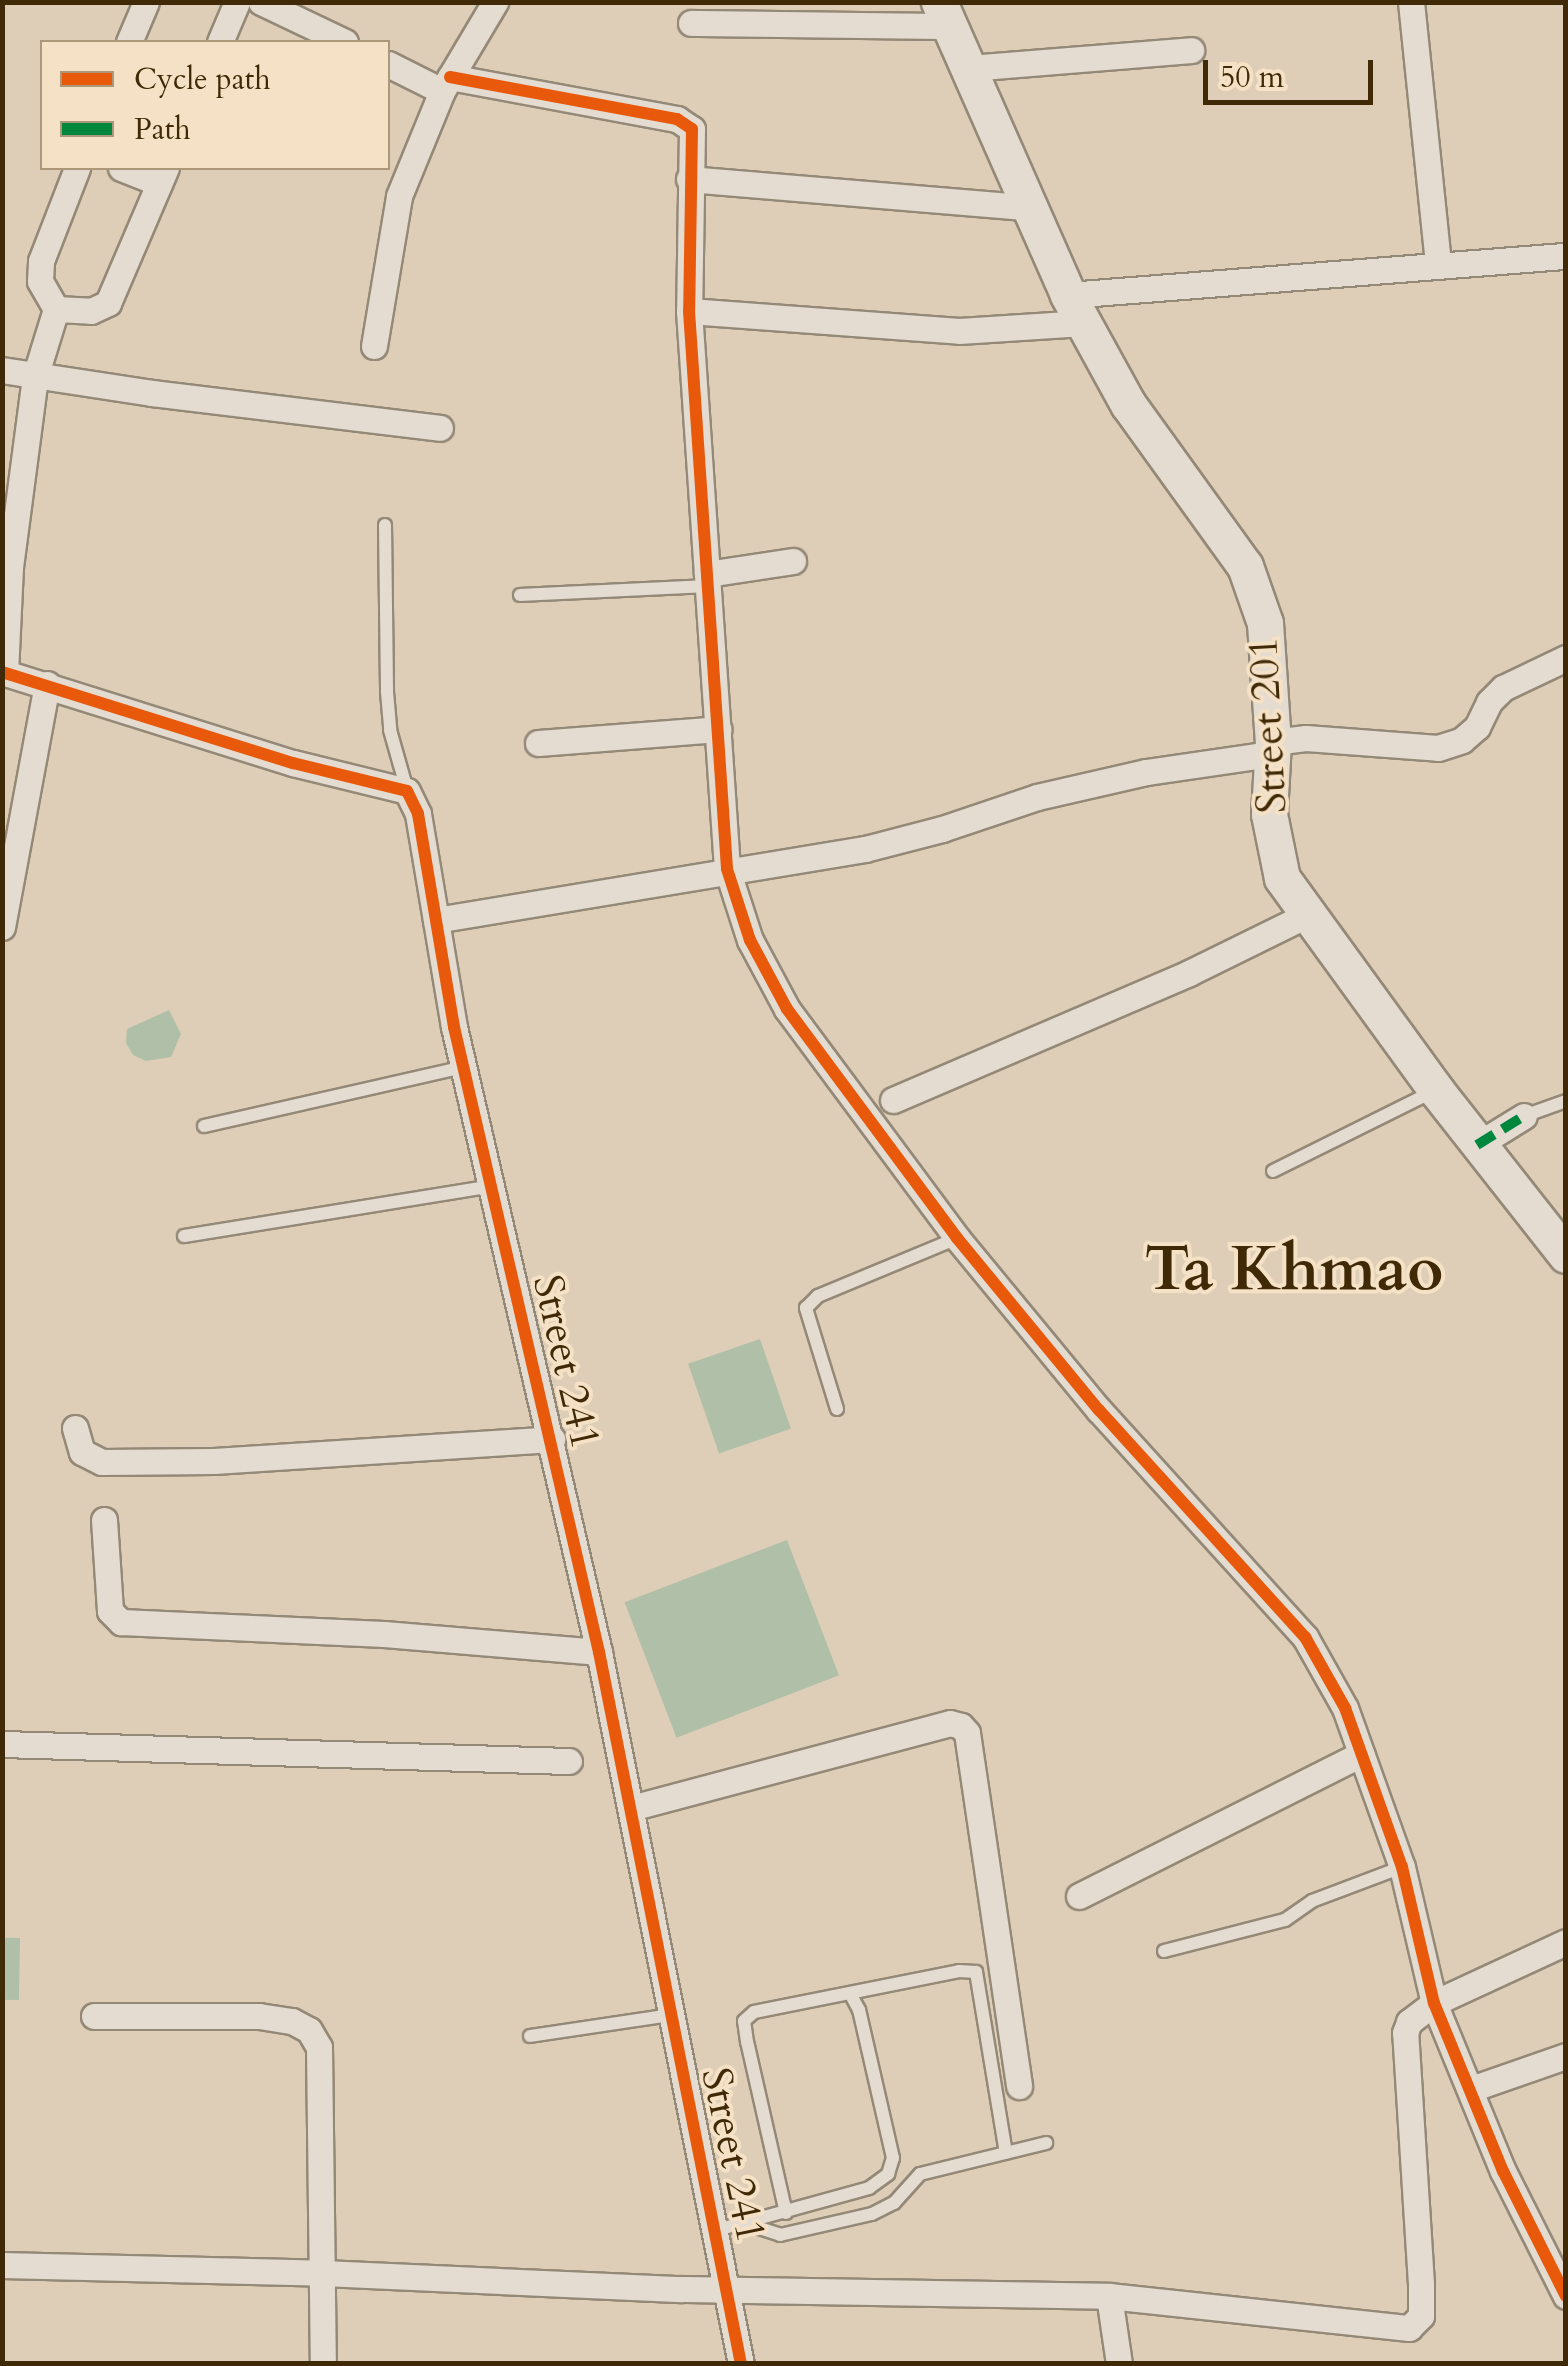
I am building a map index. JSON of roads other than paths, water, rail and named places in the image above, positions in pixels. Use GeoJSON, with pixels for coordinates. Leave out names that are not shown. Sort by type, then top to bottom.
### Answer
{"type":"FeatureCollection","features":[{"type":"Feature","properties":{"kind":"street"},"geometry":{"type":"LineString","coordinates":[[130,40],[146,2]]}},
{"type":"Feature","properties":{"kind":"street"},"geometry":{"type":"LineString","coordinates":[[221,40],[238,2]]}},
{"type":"Feature","properties":{"kind":"street"},"geometry":{"type":"LineString","coordinates":[[261,2],[341,40]]}},
{"type":"Feature","properties":{"kind":"street"},"geometry":{"type":"LineString","coordinates":[[374,346],[399,196],[446,84],[495,2]]}},
{"type":"Feature","properties":{"kind":"street"},"geometry":{"type":"LineString","coordinates":[[1411,2],[1438,265]]}},
{"type":"Feature","properties":{"kind":"street"},"geometry":{"type":"LineString","coordinates":[[691,24],[944,14]]}},
{"type":"Feature","properties":{"kind":"street","name":"Street 201"},"geometry":{"type":"LineString","coordinates":[[944,14],[1076,309],[1128,404],[1245,566],[1265,623],[1272,748],[1270,814],[1282,878],[1477,1145],[1566,1256]]}},
{"type":"Feature","properties":{"kind":"street"},"geometry":{"type":"LineString","coordinates":[[969,68],[1191,50]]}},
{"type":"Feature","properties":{"kind":"street"},"geometry":{"type":"LineString","coordinates":[[390,65],[446,84],[689,123],[689,311],[727,869],[750,940],[786,1009],[956,1238],[1100,1410],[1305,1637],[1345,1708],[1402,1867],[1434,2003],[1503,2170],[1565,2293]]}},
{"type":"Feature","properties":{"kind":"street"},"geometry":{"type":"LineString","coordinates":[[76,170],[41,261],[40,281],[56,309],[34,377],[10,567],[4,672],[293,763],[408,790]]}},
{"type":"Feature","properties":{"kind":"street"},"geometry":{"type":"LineString","coordinates":[[56,309],[91,311],[108,303],[162,176],[131,170]]}},
{"type":"Feature","properties":{"kind":"street"},"geometry":{"type":"LineString","coordinates":[[689,180],[1033,208]]}},
{"type":"Feature","properties":{"kind":"street"},"geometry":{"type":"LineString","coordinates":[[689,311],[958,332],[1076,309],[1438,265],[1566,256]]}},
{"type":"Feature","properties":{"kind":"street"},"geometry":{"type":"LineString","coordinates":[[2,370],[440,428]]}},
{"type":"Feature","properties":{"kind":"street"},"geometry":{"type":"LineString","coordinates":[[708,580],[792,561]]}},
{"type":"Feature","properties":{"kind":"street"},"geometry":{"type":"LineString","coordinates":[[436,920],[865,848],[1056,792],[1306,738],[1438,748],[1462,740],[1477,727],[1489,702],[1503,688],[1566,658]]}},
{"type":"Feature","properties":{"kind":"street"},"geometry":{"type":"LineString","coordinates":[[2,927],[47,684]]}},
{"type":"Feature","properties":{"kind":"street"},"geometry":{"type":"LineString","coordinates":[[538,744],[718,729]]}},
{"type":"Feature","properties":{"kind":"street","name":"Street 241"},"geometry":{"type":"LineString","coordinates":[[408,790],[418,814],[464,1067],[599,1652],[741,2364]]}},
{"type":"Feature","properties":{"kind":"street"},"geometry":{"type":"LineString","coordinates":[[894,1100],[1189,973],[1307,915]]}},
{"type":"Feature","properties":{"kind":"street"},"geometry":{"type":"LineString","coordinates":[[1477,1145],[1524,1116]]}},
{"type":"Feature","properties":{"kind":"street"},"geometry":{"type":"LineString","coordinates":[[75,1428],[82,1452],[102,1462],[214,1462],[552,1440]]}},
{"type":"Feature","properties":{"kind":"street"},"geometry":{"type":"LineString","coordinates":[[104,1520],[110,1611],[121,1622],[384,1634],[599,1652]]}},
{"type":"Feature","properties":{"kind":"street"},"geometry":{"type":"LineString","coordinates":[[630,1808],[950,1723],[961,1726],[967,1733],[1019,2086]]}},
{"type":"Feature","properties":{"kind":"street"},"geometry":{"type":"LineString","coordinates":[[2,1744],[569,1760]]}},
{"type":"Feature","properties":{"kind":"street"},"geometry":{"type":"LineString","coordinates":[[1078,1896],[1361,1754]]}},
{"type":"Feature","properties":{"kind":"street"},"geometry":{"type":"LineString","coordinates":[[2,2265],[1109,2296],[1374,2326],[1416,2324],[1421,2284],[1405,2032],[1417,2014],[1434,2003],[1566,1942]]}},
{"type":"Feature","properties":{"kind":"street"},"geometry":{"type":"LineString","coordinates":[[94,2016],[259,2016],[292,2021],[310,2030],[319,2046],[323,2364]]}},
{"type":"Feature","properties":{"kind":"street"},"geometry":{"type":"LineString","coordinates":[[1471,2089],[1566,2056]]}},
{"type":"Feature","properties":{"kind":"street"},"geometry":{"type":"LineString","coordinates":[[1109,2296],[1119,2364]]}},
{"type":"Feature","properties":{"kind":"lane"},"geometry":{"type":"LineString","coordinates":[[385,526],[390,730],[408,790]]}},
{"type":"Feature","properties":{"kind":"lane"},"geometry":{"type":"LineString","coordinates":[[520,595],[708,580]]}},
{"type":"Feature","properties":{"kind":"lane"},"geometry":{"type":"LineString","coordinates":[[204,1126],[464,1067]]}},
{"type":"Feature","properties":{"kind":"lane"},"geometry":{"type":"LineString","coordinates":[[1274,1170],[1436,1090]]}},
{"type":"Feature","properties":{"kind":"lane"},"geometry":{"type":"LineString","coordinates":[[1524,1116],[1566,1101]]}},
{"type":"Feature","properties":{"kind":"lane"},"geometry":{"type":"LineString","coordinates":[[184,1236],[493,1186]]}},
{"type":"Feature","properties":{"kind":"lane"},"geometry":{"type":"LineString","coordinates":[[837,1409],[806,1308],[818,1296],[956,1238]]}},
{"type":"Feature","properties":{"kind":"lane"},"geometry":{"type":"LineString","coordinates":[[1164,1951],[1285,1920],[1312,1901],[1402,1867]]}},
{"type":"Feature","properties":{"kind":"lane"},"geometry":{"type":"LineString","coordinates":[[786,2213],[744,2021],[754,2012],[959,1971],[976,1972],[1006,2153]]}},
{"type":"Feature","properties":{"kind":"lane"},"geometry":{"type":"LineString","coordinates":[[717,2230],[869,2188],[888,2174],[893,2158],[859,2010],[850,1994]]}},
{"type":"Feature","properties":{"kind":"lane"},"geometry":{"type":"LineString","coordinates":[[530,2036],[670,2015]]}},
{"type":"Feature","properties":{"kind":"lane"},"geometry":{"type":"LineString","coordinates":[[747,2224],[780,2235],[872,2214],[894,2203],[920,2174],[1046,2143]]}},
{"type":"Feature","properties":{"kind":"district","name":"Ta Khmao"},"geometry":{"type":"Point","coordinates":[1294,1271]}}]}
